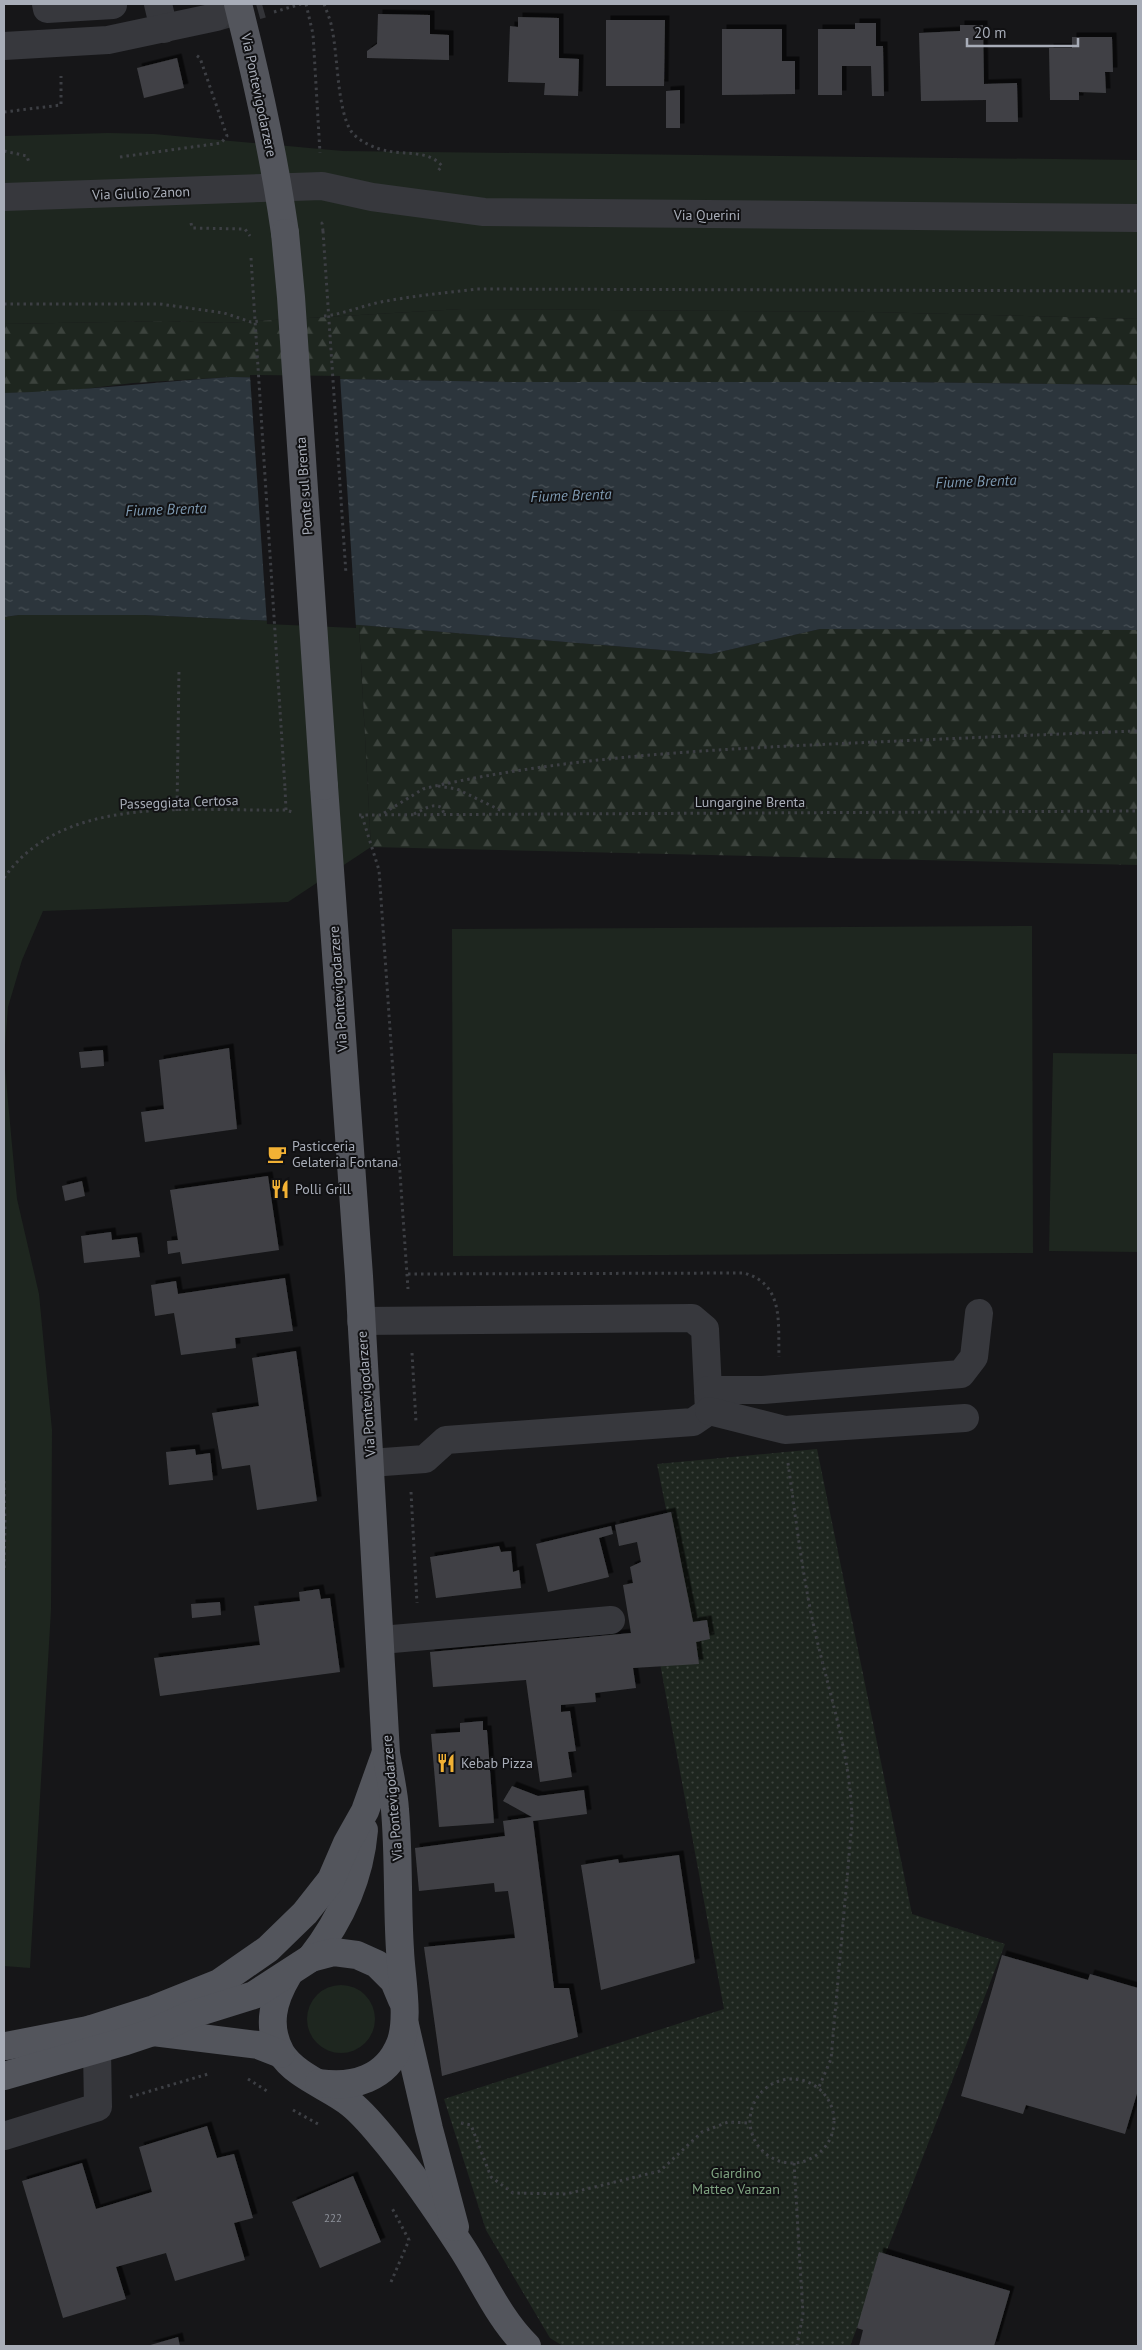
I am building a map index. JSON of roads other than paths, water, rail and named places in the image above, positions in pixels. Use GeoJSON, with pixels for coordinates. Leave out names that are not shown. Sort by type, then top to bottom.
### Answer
{"type":"FeatureCollection","features":[{"type":"Feature","properties":{"kind":"main road","name":"Via Pontevigodarzere"},"geometry":{"type":"LineString","coordinates":[[227,10],[251,56],[279,187]]}},
{"type":"Feature","properties":{"kind":"main road","name":"Ponte sul Brenta"},"geometry":{"type":"LineString","coordinates":[[279,187],[292,297],[324,786]]}},
{"type":"Feature","properties":{"kind":"main road","name":"Via Pontevigodarzere"},"geometry":{"type":"LineString","coordinates":[[319,2083],[339,2086],[358,2083],[376,2074],[390,2061],[400,2044],[404,2013],[395,1808],[386,1754],[381,1640],[361,1321],[324,786]]}},
{"type":"Feature","properties":{"kind":"main road"},"geometry":{"type":"LineString","coordinates":[[90,2044],[154,2009],[219,1983],[268,1949],[305,1913],[330,1880],[347,1843],[365,1811],[386,1754]]}},
{"type":"Feature","properties":{"kind":"main road","name":"Via Pontevigodarzere"},"geometry":{"type":"LineString","coordinates":[[311,1958],[330,1933],[353,1886],[362,1849],[365,1811]]}},
{"type":"Feature","properties":{"kind":"main road","name":"Via Pontevigodarzere"},"geometry":{"type":"LineString","coordinates":[[5,2046],[43,2052],[153,2032],[190,2015],[254,1995],[288,1975],[299,1965],[311,1958],[334,1952],[357,1955],[378,1964],[394,1981],[404,2013],[429,2129],[460,2245]]}},
{"type":"Feature","properties":{"kind":"main road","name":"Via Pontevigodarzere"},"geometry":{"type":"LineString","coordinates":[[288,1975],[277,1993],[272,2013],[273,2034],[282,2054],[291,2066],[304,2076],[319,2083],[352,2105],[392,2149],[460,2245],[488,2294],[523,2345]]}},
{"type":"Feature","properties":{"kind":"main road","name":"Via Pontevigodarzere"},"geometry":{"type":"LineString","coordinates":[[153,2032],[258,2045],[282,2054]]}},
{"type":"Feature","properties":{"kind":"main road","name":"Via Pontevigodarzere"},"geometry":{"type":"LineString","coordinates":[[4,2076],[90,2044]]}},
{"type":"Feature","properties":{"kind":"street"},"geometry":{"type":"LineString","coordinates":[[46,4],[47,9],[113,6],[113,4]]}},
{"type":"Feature","properties":{"kind":"street"},"geometry":{"type":"LineString","coordinates":[[85,42],[118,16],[124,4]]}},
{"type":"Feature","properties":{"kind":"street"},"geometry":{"type":"LineString","coordinates":[[4,46],[108,40],[161,16],[227,10]]}},
{"type":"Feature","properties":{"kind":"street","name":"Via Querini"},"geometry":{"type":"LineString","coordinates":[[279,187],[322,186],[372,197],[484,212],[1138,218]]}},
{"type":"Feature","properties":{"kind":"street","name":"Via Giulio Zanon"},"geometry":{"type":"LineString","coordinates":[[4,197],[279,187]]}},
{"type":"Feature","properties":{"kind":"street"},"geometry":{"type":"LineString","coordinates":[[709,1400],[763,1390],[962,1374],[974,1357],[980,1313]]}},
{"type":"Feature","properties":{"kind":"street"},"geometry":{"type":"LineString","coordinates":[[361,1321],[692,1318],[705,1329],[709,1400],[693,1422],[446,1440],[425,1459],[370,1463]]}},
{"type":"Feature","properties":{"kind":"street"},"geometry":{"type":"LineString","coordinates":[[709,1400],[785,1430],[966,1418]]}},
{"type":"Feature","properties":{"kind":"street"},"geometry":{"type":"LineString","coordinates":[[381,1640],[611,1620]]}},
{"type":"Feature","properties":{"kind":"street"},"geometry":{"type":"LineString","coordinates":[[4,2136],[98,2107],[90,2044]]}},
{"type":"Feature","properties":{"kind":"water","name":"Fiume Brenta"},"geometry":{"type":"Polygon","coordinates":[[[231,377],[514,382],[897,382],[1138,385],[1138,630],[820,629],[711,654],[359,625],[144,615],[19,615],[4,617],[4,393],[231,377]]]}},
{"type":"Feature","properties":{"kind":"tunnel"},"geometry":{"type":"LineString","coordinates":[[216,17],[262,4]]}},
{"type":"Feature","properties":{"kind":"place","name":"Pasticceria Gelateria Fontana"},"geometry":{"type":"Point","coordinates":[277,1154]}},
{"type":"Feature","properties":{"kind":"place","name":"Polli Grill"},"geometry":{"type":"Point","coordinates":[280,1189]}},
{"type":"Feature","properties":{"kind":"place","name":"Kebab Pizza"},"geometry":{"type":"Point","coordinates":[446,1763]}},
{"type":"Feature","properties":{"kind":"park label","name":"Giardino Matteo Vanzan"},"geometry":{"type":"Point","coordinates":[736,2182]}}]}
